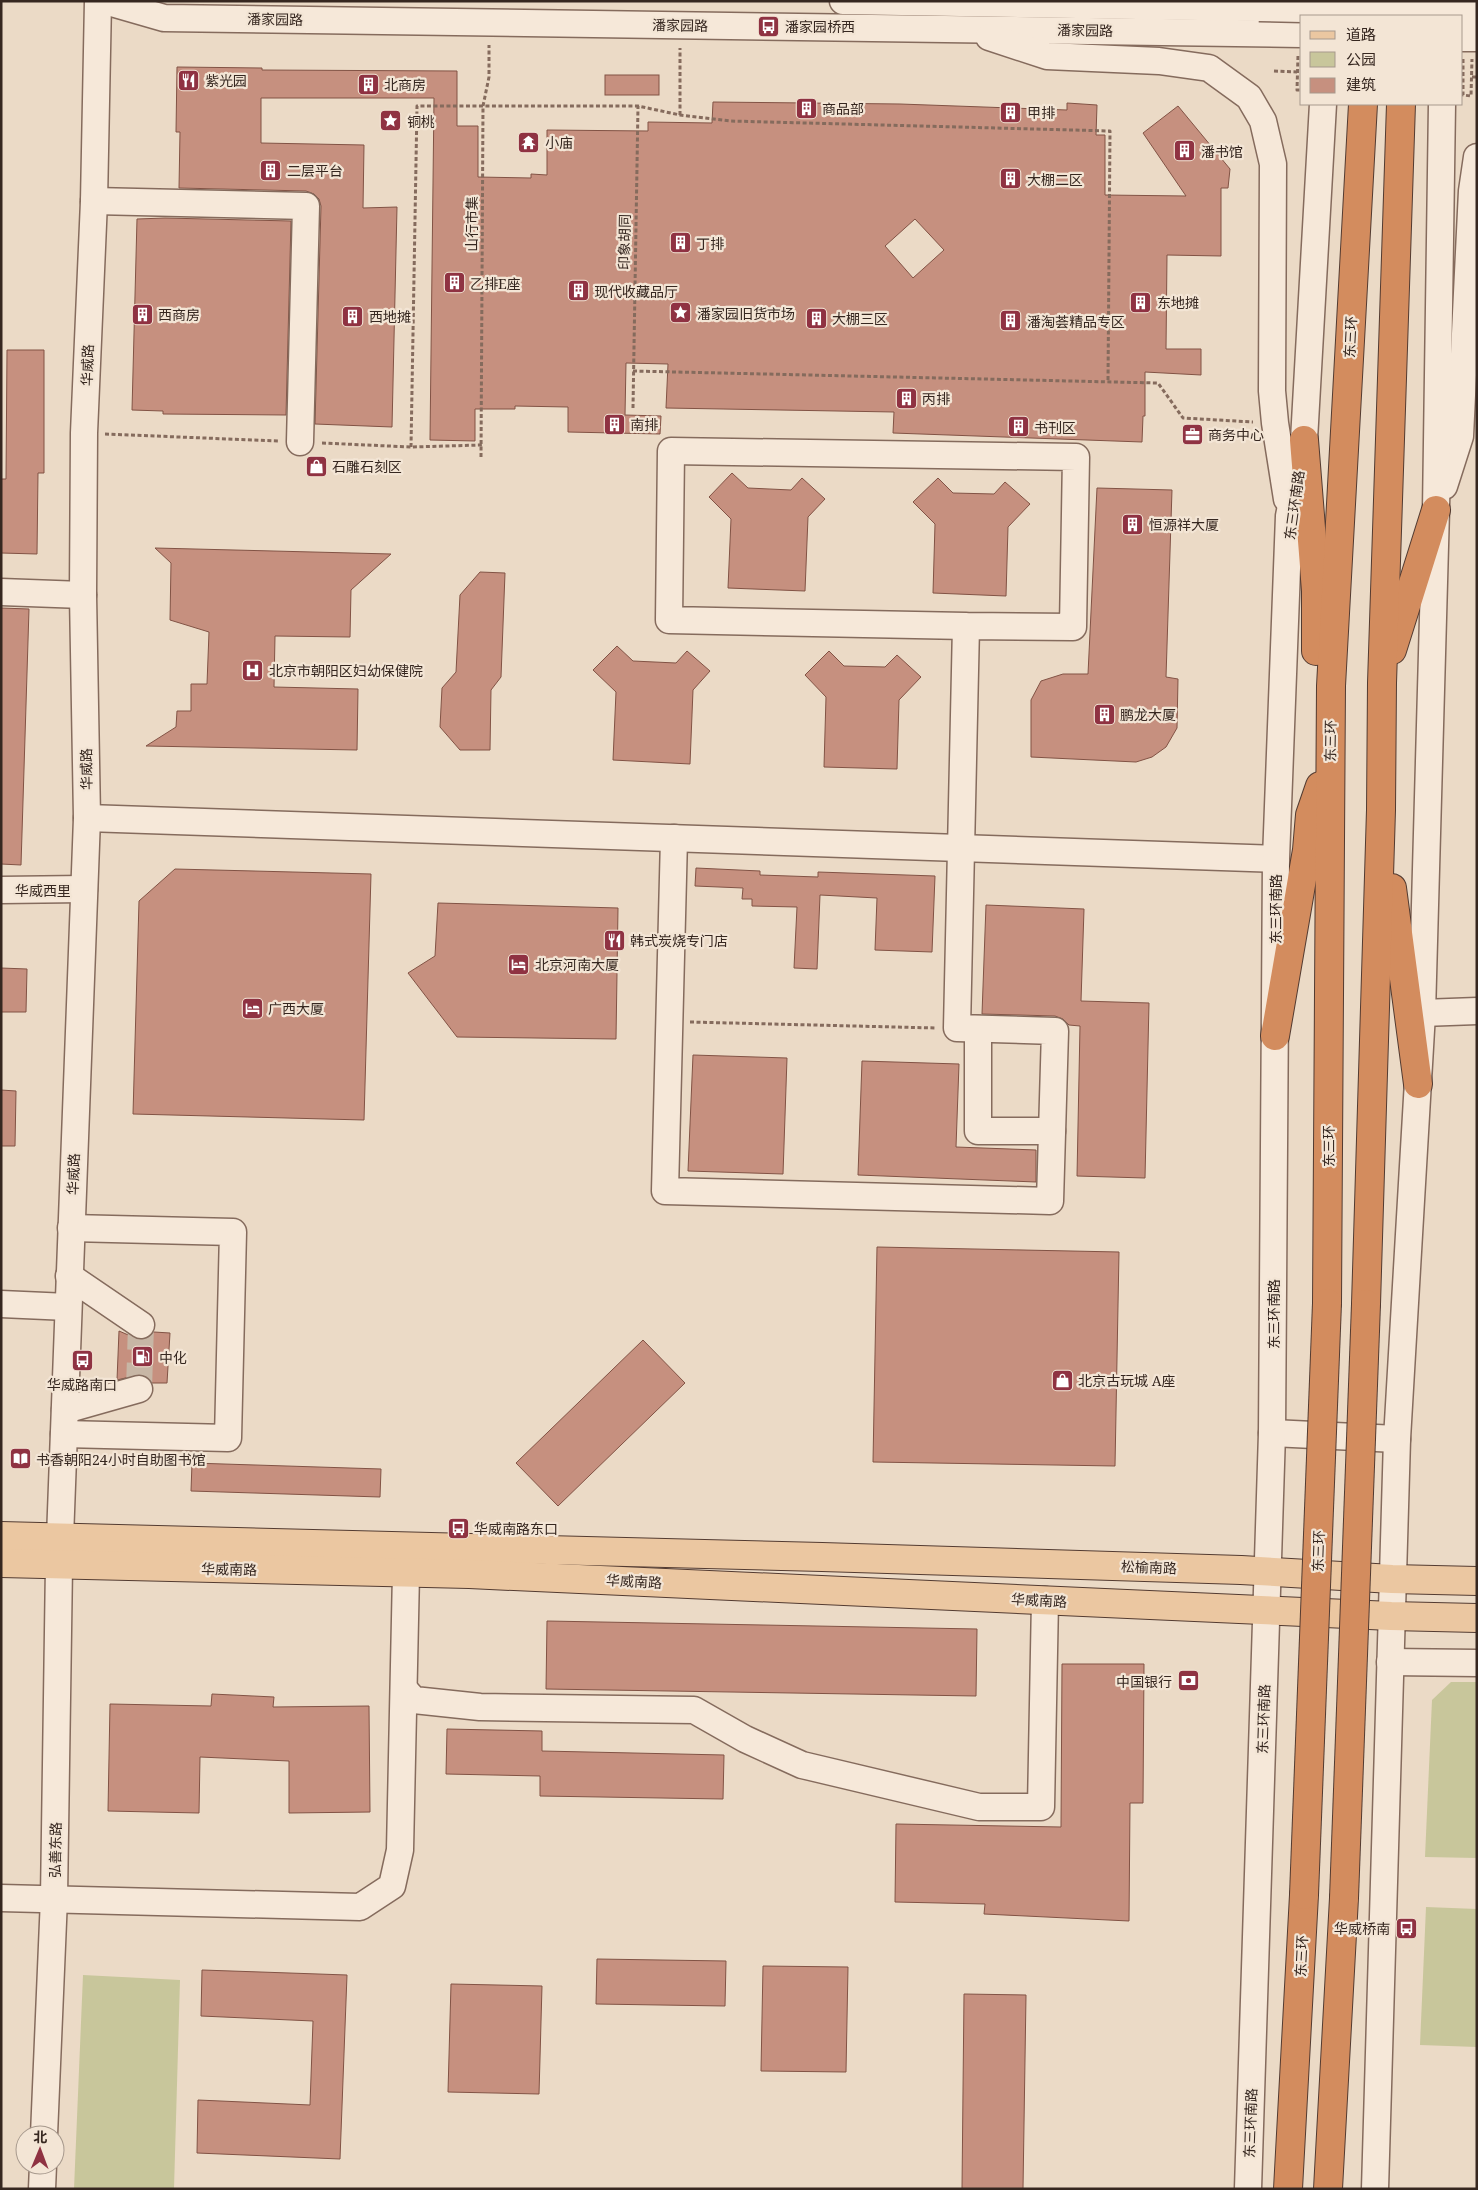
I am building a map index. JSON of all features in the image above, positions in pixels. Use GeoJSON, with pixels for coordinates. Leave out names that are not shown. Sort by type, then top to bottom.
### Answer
{"type":"FeatureCollection","features":[{"type":"Feature","properties":{"kind":"highway"},"geometry":{"type":"LineString","coordinates":[[1367,15],[1368,1]]}},
{"type":"Feature","properties":{"kind":"highway"},"geometry":{"type":"LineString","coordinates":[[1404,1],[1404,15]]}},
{"type":"Feature","properties":{"kind":"highway","name":"东三环"},"geometry":{"type":"LineString","coordinates":[[1288,2189],[1304,1895],[1327,1303],[1329,756],[1331,686],[1363,105]]}},
{"type":"Feature","properties":{"kind":"highway"},"geometry":{"type":"LineString","coordinates":[[1328,2189],[1344,1898],[1366,1304],[1381,810],[1382,682],[1401,105]]}},
{"type":"Feature","properties":{"kind":"highway"},"geometry":{"type":"LineString","coordinates":[[1304,440],[1316,591],[1316,650],[1331,686]]}},
{"type":"Feature","properties":{"kind":"highway"},"geometry":{"type":"LineString","coordinates":[[1382,682],[1436,510]]}},
{"type":"Feature","properties":{"kind":"highway"},"geometry":{"type":"LineString","coordinates":[[1275,1036],[1308,850],[1310,815],[1329,756]]}},
{"type":"Feature","properties":{"kind":"highway"},"geometry":{"type":"LineString","coordinates":[[1381,810],[1418,1084]]}},
{"type":"Feature","properties":{"kind":"main road","name":"华威南路"},"geometry":{"type":"LineString","coordinates":[[1,1536],[447,1549],[822,1557]]}},
{"type":"Feature","properties":{"kind":"main road","name":"松榆南路"},"geometry":{"type":"LineString","coordinates":[[822,1557],[1477,1581]]}},
{"type":"Feature","properties":{"kind":"main road","name":"华威南路"},"geometry":{"type":"LineString","coordinates":[[1,1563],[530,1576],[1391,1616]]}},
{"type":"Feature","properties":{"kind":"main road"},"geometry":{"type":"LineString","coordinates":[[1391,1616],[1477,1618]]}},
{"type":"Feature","properties":{"kind":"street","name":"华威路"},"geometry":{"type":"LineString","coordinates":[[60,1538],[86,818],[83,595],[84,433],[94,201],[98,1]]}},
{"type":"Feature","properties":{"kind":"street","name":"潘家园路"},"geometry":{"type":"LineString","coordinates":[[105,1],[164,18],[962,29],[1300,19]]}},
{"type":"Feature","properties":{"kind":"street","name":"潘家园路"},"geometry":{"type":"LineString","coordinates":[[843,1],[948,2],[1258,21]]}},
{"type":"Feature","properties":{"kind":"street"},"geometry":{"type":"LineString","coordinates":[[1325,15],[1326,1]]}},
{"type":"Feature","properties":{"kind":"street"},"geometry":{"type":"LineString","coordinates":[[1443,1],[1443,15]]}},
{"type":"Feature","properties":{"kind":"street","name":"潘家园路"},"geometry":{"type":"LineString","coordinates":[[1422,15],[1477,13]]}},
{"type":"Feature","properties":{"kind":"street"},"geometry":{"type":"LineString","coordinates":[[1258,21],[1300,42]]}},
{"type":"Feature","properties":{"kind":"street"},"geometry":{"type":"LineString","coordinates":[[962,29],[1047,56],[1159,61],[1209,68],[1249,96],[1263,120],[1273,164],[1272,391],[1289,516]]}},
{"type":"Feature","properties":{"kind":"street","name":"东三环南路"},"geometry":{"type":"LineString","coordinates":[[1248,2189],[1272,1433],[1276,858],[1289,516],[1304,440],[1323,105]]}},
{"type":"Feature","properties":{"kind":"street"},"geometry":{"type":"LineString","coordinates":[[1375,2189],[1397,1438],[1422,1013],[1436,510],[1452,105]]}},
{"type":"Feature","properties":{"kind":"street"},"geometry":{"type":"LineString","coordinates":[[1436,510],[1460,436],[1472,191],[1477,157]]}},
{"type":"Feature","properties":{"kind":"street"},"geometry":{"type":"LineString","coordinates":[[94,201],[306,206],[300,442]]}},
{"type":"Feature","properties":{"kind":"street"},"geometry":{"type":"LineString","coordinates":[[672,451],[1076,457],[1073,627],[966,626],[669,620],[672,451]]}},
{"type":"Feature","properties":{"kind":"street"},"geometry":{"type":"LineString","coordinates":[[1,592],[83,595]]}},
{"type":"Feature","properties":{"kind":"street"},"geometry":{"type":"LineString","coordinates":[[966,626],[962,848],[968,1029],[978,1131],[1052,1131]]}},
{"type":"Feature","properties":{"kind":"street"},"geometry":{"type":"LineString","coordinates":[[86,818],[1276,858]]}},
{"type":"Feature","properties":{"kind":"street"},"geometry":{"type":"LineString","coordinates":[[674,838],[665,1191],[1050,1201],[1054,1031],[968,1029]]}},
{"type":"Feature","properties":{"kind":"street","name":"华威西里"},"geometry":{"type":"LineString","coordinates":[[1,890],[84,890]]}},
{"type":"Feature","properties":{"kind":"street"},"geometry":{"type":"LineString","coordinates":[[1422,1013],[1477,1011]]}},
{"type":"Feature","properties":{"kind":"street"},"geometry":{"type":"LineString","coordinates":[[65,1422],[228,1438],[233,1232],[71,1228]]}},
{"type":"Feature","properties":{"kind":"street"},"geometry":{"type":"LineString","coordinates":[[69,1276],[141,1325]]}},
{"type":"Feature","properties":{"kind":"street"},"geometry":{"type":"LineString","coordinates":[[1,1304],[68,1307]]}},
{"type":"Feature","properties":{"kind":"street"},"geometry":{"type":"LineString","coordinates":[[65,1422],[140,1389]]}},
{"type":"Feature","properties":{"kind":"street"},"geometry":{"type":"LineString","coordinates":[[1272,1433],[1397,1438]]}},
{"type":"Feature","properties":{"kind":"street","name":"弘善东路"},"geometry":{"type":"LineString","coordinates":[[44,2125],[54,1898],[60,1538]]}},
{"type":"Feature","properties":{"kind":"street"},"geometry":{"type":"LineString","coordinates":[[1,1898],[360,1907],[392,1886],[400,1850],[406,1573]]}},
{"type":"Feature","properties":{"kind":"street"},"geometry":{"type":"LineString","coordinates":[[404,1690],[414,1700],[480,1707],[694,1710],[745,1739],[802,1765],[979,1807],[1041,1807],[1045,1600]]}},
{"type":"Feature","properties":{"kind":"street"},"geometry":{"type":"LineString","coordinates":[[1390,1662],[1477,1663]]}},
{"type":"Feature","properties":{"kind":"street"},"geometry":{"type":"LineString","coordinates":[[42,2189],[43,2175]]}},
{"type":"Feature","properties":{"kind":"path","name":"山行市集"},"geometry":{"type":"LineString","coordinates":[[482,457],[483,106],[489,77],[490,22]]}},
{"type":"Feature","properties":{"kind":"path"},"geometry":{"type":"LineString","coordinates":[[680,115],[681,24]]}},
{"type":"Feature","properties":{"kind":"path"},"geometry":{"type":"LineString","coordinates":[[1300,42],[1297,72],[1297,90],[1300,90]]}},
{"type":"Feature","properties":{"kind":"path"},"geometry":{"type":"LineString","coordinates":[[1463,97],[1472,96],[1470,44]]}},
{"type":"Feature","properties":{"kind":"path"},"geometry":{"type":"LineString","coordinates":[[1274,71],[1297,72]]}},
{"type":"Feature","properties":{"kind":"path"},"geometry":{"type":"LineString","coordinates":[[1472,77],[1477,77]]}},
{"type":"Feature","properties":{"kind":"path"},"geometry":{"type":"LineString","coordinates":[[412,447],[417,106],[638,106],[680,115],[730,121],[1110,130],[1108,381]]}},
{"type":"Feature","properties":{"kind":"path","name":"印象胡同"},"geometry":{"type":"LineString","coordinates":[[633,408],[638,106]]}},
{"type":"Feature","properties":{"kind":"path"},"geometry":{"type":"LineString","coordinates":[[633,371],[1158,383],[1183,418],[1275,423]]}},
{"type":"Feature","properties":{"kind":"path"},"geometry":{"type":"LineString","coordinates":[[669,1021],[968,1029]]}},
{"type":"Feature","properties":{"kind":"green space"},"geometry":{"type":"Polygon","coordinates":[[[1451,1682],[1477,1682],[1477,1858],[1425,1857],[1432,1700],[1451,1682]]]}},
{"type":"Feature","properties":{"kind":"green space"},"geometry":{"type":"Polygon","coordinates":[[[1426,1907],[1477,1909],[1477,2047],[1420,2045],[1426,1907]]]}},
{"type":"Feature","properties":{"kind":"green space"},"geometry":{"type":"Polygon","coordinates":[[[83,1975],[180,1980],[174,2189],[74,2189],[83,1975]]]}},
{"type":"Feature","properties":{"kind":"building","name":"潘家园旧货市场"},"geometry":{"type":"Polygon","coordinates":[[[177,67],[262,68],[262,70],[457,71],[457,126],[478,126],[478,177],[531,178],[531,174],[547,175],[547,130],[648,131],[648,122],[712,123],[713,102],[900,104],[1067,110],[1067,103],[1097,105],[1096,135],[1105,135],[1105,195],[1186,196],[1143,133],[1178,106],[1230,169],[1228,188],[1221,188],[1221,256],[1167,255],[1166,349],[1201,349],[1201,375],[1145,372],[1145,416],[1143,416],[1142,442],[893,433],[894,412],[666,408],[668,364],[626,363],[625,415],[661,416],[660,434],[568,432],[568,407],[515,406],[515,409],[475,409],[475,441],[430,440],[434,98],[261,98],[261,143],[364,145],[363,208],[397,207],[392,427],[315,424],[321,206],[319,199],[314,194],[306,191],[179,188],[180,132],[176,132],[177,67]],[[915,219],[885,246],[913,278],[944,250],[915,219]]]}},
{"type":"Feature","properties":{"kind":"building"},"geometry":{"type":"Polygon","coordinates":[[[605,75],[659,75],[659,95],[605,95],[605,75]]]}},
{"type":"Feature","properties":{"kind":"building"},"geometry":{"type":"Polygon","coordinates":[[[137,219],[291,221],[286,415],[163,414],[163,411],[132,410],[137,219]]]}},
{"type":"Feature","properties":{"kind":"building"},"geometry":{"type":"Polygon","coordinates":[[[7,350],[44,350],[44,473],[38,473],[37,554],[1,553],[1,479],[6,479],[7,350]]]}},
{"type":"Feature","properties":{"kind":"building"},"geometry":{"type":"Polygon","coordinates":[[[732,473],[748,488],[791,490],[802,478],[825,499],[808,517],[805,591],[728,588],[731,519],[709,497],[732,473]]]}},
{"type":"Feature","properties":{"kind":"building"},"geometry":{"type":"Polygon","coordinates":[[[938,478],[953,493],[994,494],[1005,482],[1030,504],[1008,527],[1006,596],[933,593],[935,524],[913,502],[938,478]]]}},
{"type":"Feature","properties":{"kind":"building"},"geometry":{"type":"Polygon","coordinates":[[[1097,488],[1172,490],[1166,677],[1178,679],[1177,728],[1166,747],[1152,757],[1136,762],[1031,757],[1031,700],[1041,681],[1063,674],[1088,674],[1097,488]]]}},
{"type":"Feature","properties":{"kind":"building"},"geometry":{"type":"Polygon","coordinates":[[[155,548],[391,554],[351,590],[350,637],[275,636],[274,687],[358,689],[357,750],[146,746],[176,727],[177,711],[191,711],[191,684],[207,684],[209,632],[170,620],[171,563],[155,548]]]}},
{"type":"Feature","properties":{"kind":"building"},"geometry":{"type":"Polygon","coordinates":[[[480,572],[505,573],[501,677],[491,690],[490,750],[460,750],[440,727],[442,688],[456,672],[460,595],[480,572]]]}},
{"type":"Feature","properties":{"kind":"building"},"geometry":{"type":"Polygon","coordinates":[[[1,608],[29,609],[21,865],[1,864],[1,608]]]}},
{"type":"Feature","properties":{"kind":"building"},"geometry":{"type":"Polygon","coordinates":[[[617,646],[633,661],[676,663],[687,651],[710,671],[693,690],[690,764],[613,760],[616,692],[593,670],[617,646]]]}},
{"type":"Feature","properties":{"kind":"building"},"geometry":{"type":"Polygon","coordinates":[[[829,651],[844,666],[885,667],[897,655],[921,677],[899,700],[897,769],[824,767],[826,697],[805,675],[829,651]]]}},
{"type":"Feature","properties":{"kind":"building"},"geometry":{"type":"Polygon","coordinates":[[[696,868],[760,871],[760,875],[818,877],[818,872],[935,876],[932,952],[875,950],[877,898],[820,895],[817,969],[794,968],[797,907],[752,906],[752,899],[742,899],[743,888],[695,886],[696,868]]]}},
{"type":"Feature","properties":{"kind":"building","name":"广西大厦"},"geometry":{"type":"Polygon","coordinates":[[[175,869],[371,874],[364,1120],[133,1114],[139,901],[175,869]]]}},
{"type":"Feature","properties":{"kind":"building","name":"北京河南大厦"},"geometry":{"type":"Polygon","coordinates":[[[438,903],[618,908],[616,1039],[457,1037],[408,973],[435,956],[438,903]]]}},
{"type":"Feature","properties":{"kind":"building"},"geometry":{"type":"Polygon","coordinates":[[[986,905],[1084,909],[1081,1001],[1149,1003],[1145,1178],[1077,1176],[1080,1026],[1069,1025],[1063,1019],[1055,1016],[982,1014],[986,905]]]}},
{"type":"Feature","properties":{"kind":"building"},"geometry":{"type":"Polygon","coordinates":[[[1,968],[27,969],[26,1012],[1,1012],[1,968]]]}},
{"type":"Feature","properties":{"kind":"building"},"geometry":{"type":"Polygon","coordinates":[[[693,1055],[787,1058],[783,1174],[688,1171],[693,1055]]]}},
{"type":"Feature","properties":{"kind":"building"},"geometry":{"type":"Polygon","coordinates":[[[862,1061],[959,1064],[956,1147],[1036,1150],[1036,1182],[858,1175],[862,1061]]]}},
{"type":"Feature","properties":{"kind":"building"},"geometry":{"type":"Polygon","coordinates":[[[1,1090],[16,1091],[15,1146],[1,1146],[1,1090]]]}},
{"type":"Feature","properties":{"kind":"building"},"geometry":{"type":"Polygon","coordinates":[[[877,1247],[1119,1252],[1115,1466],[873,1462],[877,1247]]]}},
{"type":"Feature","properties":{"kind":"building","name":"中化"},"geometry":{"type":"Polygon","coordinates":[[[119,1331],[140,1340],[148,1338],[154,1332],[170,1333],[167,1383],[152,1383],[149,1378],[142,1374],[117,1380],[119,1331]]]}},
{"type":"Feature","properties":{"kind":"building"},"geometry":{"type":"Polygon","coordinates":[[[643,1340],[685,1383],[558,1506],[516,1463],[643,1340]]]}},
{"type":"Feature","properties":{"kind":"building"},"geometry":{"type":"Polygon","coordinates":[[[192,1463],[381,1469],[380,1497],[191,1491],[192,1463]]]}},
{"type":"Feature","properties":{"kind":"building"},"geometry":{"type":"Polygon","coordinates":[[[547,1621],[977,1629],[976,1696],[546,1689],[547,1621]]]}},
{"type":"Feature","properties":{"kind":"building"},"geometry":{"type":"Polygon","coordinates":[[[1062,1664],[1144,1664],[1143,1803],[1130,1803],[1129,1921],[984,1914],[985,1904],[895,1902],[896,1824],[1061,1827],[1062,1664]]]}},
{"type":"Feature","properties":{"kind":"building"},"geometry":{"type":"Polygon","coordinates":[[[212,1694],[274,1697],[273,1707],[369,1706],[370,1812],[289,1813],[289,1761],[200,1757],[199,1813],[108,1811],[110,1704],[211,1706],[212,1694]]]}},
{"type":"Feature","properties":{"kind":"building"},"geometry":{"type":"Polygon","coordinates":[[[447,1729],[542,1731],[542,1751],[724,1755],[723,1799],[540,1796],[540,1776],[446,1774],[447,1729]]]}},
{"type":"Feature","properties":{"kind":"building"},"geometry":{"type":"Polygon","coordinates":[[[597,1959],[726,1961],[725,2006],[596,2004],[597,1959]]]}},
{"type":"Feature","properties":{"kind":"building"},"geometry":{"type":"Polygon","coordinates":[[[763,1966],[848,1967],[846,2072],[761,2071],[763,1966]]]}},
{"type":"Feature","properties":{"kind":"building"},"geometry":{"type":"Polygon","coordinates":[[[202,1970],[347,1975],[340,2159],[197,2153],[198,2100],[310,2105],[313,2021],[201,2016],[202,1970]]]}},
{"type":"Feature","properties":{"kind":"building"},"geometry":{"type":"Polygon","coordinates":[[[451,1984],[542,1986],[539,2094],[448,2092],[451,1984]]]}},
{"type":"Feature","properties":{"kind":"building"},"geometry":{"type":"Polygon","coordinates":[[[964,1994],[1026,1995],[1023,2189],[962,2189],[964,1994]]]}},
{"type":"Feature","properties":{"kind":"tunnel"},"geometry":{"type":"LineString","coordinates":[[139,1389],[141,1325]]}},
{"type":"Feature","properties":{"kind":"place","name":"潘家园桥西"},"geometry":{"type":"Point","coordinates":[769,26]}},
{"type":"Feature","properties":{"kind":"place","name":"紫光园"},"geometry":{"type":"Point","coordinates":[189,80]}},
{"type":"Feature","properties":{"kind":"place","name":"北商房"},"geometry":{"type":"Point","coordinates":[368,84]}},
{"type":"Feature","properties":{"kind":"place","name":"商品部"},"geometry":{"type":"Point","coordinates":[806,108]}},
{"type":"Feature","properties":{"kind":"place","name":"甲排"},"geometry":{"type":"Point","coordinates":[1011,112]}},
{"type":"Feature","properties":{"kind":"place","name":"铜桃"},"geometry":{"type":"Point","coordinates":[391,121]}},
{"type":"Feature","properties":{"kind":"place","name":"小庙"},"geometry":{"type":"Point","coordinates":[529,142]}},
{"type":"Feature","properties":{"kind":"place","name":"潘书馆"},"geometry":{"type":"Point","coordinates":[1185,151]}},
{"type":"Feature","properties":{"kind":"place","name":"二层平台"},"geometry":{"type":"Point","coordinates":[271,170]}},
{"type":"Feature","properties":{"kind":"place","name":"大棚二区"},"geometry":{"type":"Point","coordinates":[1011,179]}},
{"type":"Feature","properties":{"kind":"place","name":"丁排"},"geometry":{"type":"Point","coordinates":[680,243]}},
{"type":"Feature","properties":{"kind":"place","name":"乙排E座"},"geometry":{"type":"Point","coordinates":[454,283]}},
{"type":"Feature","properties":{"kind":"place","name":"现代收藏品厅"},"geometry":{"type":"Point","coordinates":[578,291]}},
{"type":"Feature","properties":{"kind":"place","name":"东地摊"},"geometry":{"type":"Point","coordinates":[1141,302]}},
{"type":"Feature","properties":{"kind":"place","name":"潘家园旧货市场"},"geometry":{"type":"Point","coordinates":[681,313]}},
{"type":"Feature","properties":{"kind":"place","name":"西商房"},"geometry":{"type":"Point","coordinates":[142,314]}},
{"type":"Feature","properties":{"kind":"place","name":"西地摊"},"geometry":{"type":"Point","coordinates":[353,316]}},
{"type":"Feature","properties":{"kind":"place","name":"大棚三区"},"geometry":{"type":"Point","coordinates":[816,318]}},
{"type":"Feature","properties":{"kind":"place","name":"潘淘荟精品专区"},"geometry":{"type":"Point","coordinates":[1011,321]}},
{"type":"Feature","properties":{"kind":"place","name":"丙排"},"geometry":{"type":"Point","coordinates":[906,398]}},
{"type":"Feature","properties":{"kind":"place","name":"南排"},"geometry":{"type":"Point","coordinates":[614,424]}},
{"type":"Feature","properties":{"kind":"place","name":"书刊区"},"geometry":{"type":"Point","coordinates":[1018,427]}},
{"type":"Feature","properties":{"kind":"place","name":"商务中心"},"geometry":{"type":"Point","coordinates":[1192,434]}},
{"type":"Feature","properties":{"kind":"place","name":"石雕石刻区"},"geometry":{"type":"Point","coordinates":[316,466]}},
{"type":"Feature","properties":{"kind":"place","name":"恒源祥大厦"},"geometry":{"type":"Point","coordinates":[1133,524]}},
{"type":"Feature","properties":{"kind":"place","name":"北京市朝阳区妇幼保健院"},"geometry":{"type":"Point","coordinates":[253,670]}},
{"type":"Feature","properties":{"kind":"place","name":"鹏龙大厦"},"geometry":{"type":"Point","coordinates":[1104,714]}},
{"type":"Feature","properties":{"kind":"place","name":"韩式炭烧专门店"},"geometry":{"type":"Point","coordinates":[614,940]}},
{"type":"Feature","properties":{"kind":"place","name":"北京河南大厦"},"geometry":{"type":"Point","coordinates":[519,964]}},
{"type":"Feature","properties":{"kind":"place","name":"广西大厦"},"geometry":{"type":"Point","coordinates":[252,1008]}},
{"type":"Feature","properties":{"kind":"place","name":"中化"},"geometry":{"type":"Point","coordinates":[143,1357]}},
{"type":"Feature","properties":{"kind":"place","name":"华威路南口"},"geometry":{"type":"Point","coordinates":[82,1361]}},
{"type":"Feature","properties":{"kind":"place","name":"北京古玩城 A座"},"geometry":{"type":"Point","coordinates":[1062,1380]}},
{"type":"Feature","properties":{"kind":"place","name":"书香朝阳24小时自助图书馆"},"geometry":{"type":"Point","coordinates":[20,1459]}},
{"type":"Feature","properties":{"kind":"place","name":"华威南路东口"},"geometry":{"type":"Point","coordinates":[458,1528]}},
{"type":"Feature","properties":{"kind":"place","name":"中国银行"},"geometry":{"type":"Point","coordinates":[1188,1681]}},
{"type":"Feature","properties":{"kind":"place","name":"华威桥南"},"geometry":{"type":"Point","coordinates":[1406,1928]}}]}
